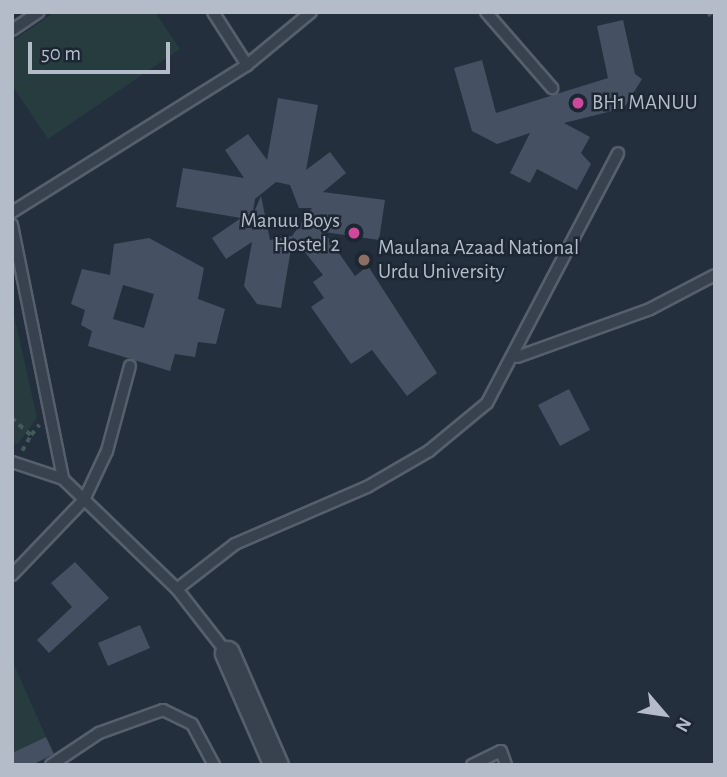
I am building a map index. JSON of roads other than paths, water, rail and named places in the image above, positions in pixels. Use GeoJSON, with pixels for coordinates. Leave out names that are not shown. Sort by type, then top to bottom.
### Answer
{"type":"FeatureCollection","features":[{"type":"Feature","properties":{"kind":"street"},"geometry":{"type":"LineString","coordinates":[[227,653],[276,765]]}},
{"type":"Feature","properties":{"kind":"lane"},"geometry":{"type":"LineString","coordinates":[[12,30],[39,12]]}},
{"type":"Feature","properties":{"kind":"lane"},"geometry":{"type":"LineString","coordinates":[[213,12],[247,65]]}},
{"type":"Feature","properties":{"kind":"lane"},"geometry":{"type":"LineString","coordinates":[[12,212],[247,65],[311,12]]}},
{"type":"Feature","properties":{"kind":"lane"},"geometry":{"type":"LineString","coordinates":[[486,12],[552,88]]}},
{"type":"Feature","properties":{"kind":"lane"},"geometry":{"type":"LineString","coordinates":[[177,589],[235,544],[367,487],[429,451],[487,403],[517,357],[618,153]]}},
{"type":"Feature","properties":{"kind":"lane"},"geometry":{"type":"LineString","coordinates":[[12,225],[63,479]]}},
{"type":"Feature","properties":{"kind":"lane"},"geometry":{"type":"LineString","coordinates":[[517,357],[650,309],[715,275]]}},
{"type":"Feature","properties":{"kind":"lane"},"geometry":{"type":"LineString","coordinates":[[12,575],[84,500],[107,451],[130,366]]}},
{"type":"Feature","properties":{"kind":"lane"},"geometry":{"type":"LineString","coordinates":[[12,462],[63,479],[177,589],[227,653]]}},
{"type":"Feature","properties":{"kind":"lane"},"geometry":{"type":"LineString","coordinates":[[51,765],[99,733],[163,709],[192,723],[214,765]]}},
{"type":"Feature","properties":{"kind":"lane"},"geometry":{"type":"LineString","coordinates":[[472,765],[500,751],[506,765]]}},
{"type":"Feature","properties":{"kind":"place","name":"BH1 MANUU"},"geometry":{"type":"Point","coordinates":[578,103]}},
{"type":"Feature","properties":{"kind":"place","name":"Manuu Boys Hostel 2"},"geometry":{"type":"Point","coordinates":[354,233]}},
{"type":"Feature","properties":{"kind":"place","name":"Maulana Azaad National Urdu University"},"geometry":{"type":"Point","coordinates":[364,260]}}]}
